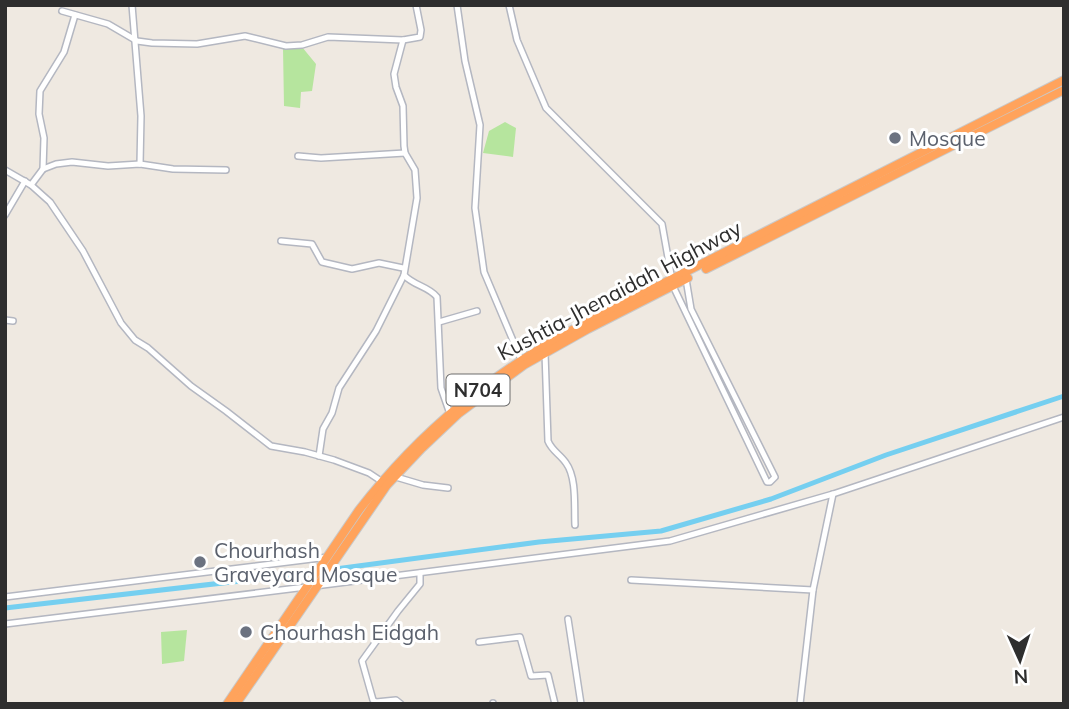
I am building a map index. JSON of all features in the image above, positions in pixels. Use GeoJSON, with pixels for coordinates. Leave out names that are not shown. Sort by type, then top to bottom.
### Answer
{"type":"FeatureCollection","features":[{"type":"Feature","properties":{"kind":"highway","name":"Kushtia-Jhenaidah Highway"},"geometry":{"type":"LineString","coordinates":[[522,362],[545,353],[678,280],[1064,80]]}},
{"type":"Feature","properties":{"kind":"highway","name":"Kushtia-Jhenaidah Highway"},"geometry":{"type":"LineString","coordinates":[[227,704],[259,663],[312,585],[327,557],[384,483],[450,417],[496,381],[583,324],[1064,90]]}},
{"type":"Feature","properties":{"kind":"highway","name":"Kushtia-Jhenaidah Highway"},"geometry":{"type":"LineString","coordinates":[[312,585],[338,557],[384,483],[396,477],[450,417]]}},
{"type":"Feature","properties":{"kind":"highway","name":"Kushtia-Jhenaidah Highway"},"geometry":{"type":"LineString","coordinates":[[236,704],[259,663]]}},
{"type":"Feature","properties":{"kind":"street"},"geometry":{"type":"LineString","coordinates":[[132,5],[141,116],[140,164]]}},
{"type":"Feature","properties":{"kind":"street"},"geometry":{"type":"LineString","coordinates":[[62,11],[108,24],[136,40],[152,43],[197,44],[245,36],[286,46],[302,45],[334,36],[403,40],[421,35],[415,5]]}},
{"type":"Feature","properties":{"kind":"street"},"geometry":{"type":"LineString","coordinates":[[457,5],[480,125],[475,208],[484,272],[522,362]]}},
{"type":"Feature","properties":{"kind":"street"},"geometry":{"type":"LineString","coordinates":[[509,5],[517,40],[546,108],[662,224],[678,280],[767,482],[770,482],[775,477],[678,280]]}},
{"type":"Feature","properties":{"kind":"street"},"geometry":{"type":"LineString","coordinates":[[43,169],[44,138],[39,114],[40,92],[64,52],[75,15]]}},
{"type":"Feature","properties":{"kind":"street"},"geometry":{"type":"LineString","coordinates":[[319,456],[323,429],[332,413],[340,388],[376,331],[404,271],[412,237],[417,198],[415,170],[405,153],[403,106],[394,74],[403,40]]}},
{"type":"Feature","properties":{"kind":"street"},"geometry":{"type":"LineString","coordinates":[[298,156],[321,158],[405,153]]}},
{"type":"Feature","properties":{"kind":"street"},"geometry":{"type":"LineString","coordinates":[[31,185],[43,169],[72,162],[108,166],[140,164],[173,169],[226,170]]}},
{"type":"Feature","properties":{"kind":"street"},"geometry":{"type":"LineString","coordinates":[[5,170],[31,185],[50,202],[83,251],[129,335],[271,446],[319,456],[369,473],[384,483]]}},
{"type":"Feature","properties":{"kind":"street"},"geometry":{"type":"LineString","coordinates":[[5,215],[25,181]]}},
{"type":"Feature","properties":{"kind":"street"},"geometry":{"type":"LineString","coordinates":[[281,241],[312,244],[322,262],[338,267],[352,269],[379,263],[404,271],[412,283],[433,292],[437,297],[441,387],[450,417]]}},
{"type":"Feature","properties":{"kind":"street"},"geometry":{"type":"LineString","coordinates":[[439,322],[477,311]]}},
{"type":"Feature","properties":{"kind":"street"},"geometry":{"type":"LineString","coordinates":[[5,320],[13,321]]}},
{"type":"Feature","properties":{"kind":"street"},"geometry":{"type":"LineString","coordinates":[[545,353],[548,441],[551,449],[568,465],[575,525]]}},
{"type":"Feature","properties":{"kind":"street"},"geometry":{"type":"LineString","coordinates":[[5,624],[670,541],[833,495],[1064,417]]}},
{"type":"Feature","properties":{"kind":"street"},"geometry":{"type":"LineString","coordinates":[[396,477],[423,485],[448,488]]}},
{"type":"Feature","properties":{"kind":"street"},"geometry":{"type":"LineString","coordinates":[[800,704],[813,590],[833,495]]}},
{"type":"Feature","properties":{"kind":"street"},"geometry":{"type":"LineString","coordinates":[[5,597],[327,557]]}},
{"type":"Feature","properties":{"kind":"street"},"geometry":{"type":"LineString","coordinates":[[401,704],[397,700],[373,700],[362,661],[420,584],[420,573]]}},
{"type":"Feature","properties":{"kind":"street"},"geometry":{"type":"LineString","coordinates":[[631,580],[813,590]]}},
{"type":"Feature","properties":{"kind":"street"},"geometry":{"type":"LineString","coordinates":[[568,620],[581,704]]}},
{"type":"Feature","properties":{"kind":"street"},"geometry":{"type":"LineString","coordinates":[[479,642],[517,637],[521,639],[531,676],[548,675],[555,704]]}},
{"type":"Feature","properties":{"kind":"green space"},"geometry":{"type":"Polygon","coordinates":[[[302,47],[316,64],[312,91],[301,92],[300,108],[284,106],[283,48],[302,47]]]}},
{"type":"Feature","properties":{"kind":"green space"},"geometry":{"type":"Polygon","coordinates":[[[505,122],[516,128],[513,157],[483,153],[489,131],[505,122]]]}},
{"type":"Feature","properties":{"kind":"green space"},"geometry":{"type":"Polygon","coordinates":[[[187,630],[184,661],[162,664],[161,632],[187,630]]]}},
{"type":"Feature","properties":{"kind":"waterway"},"geometry":{"type":"LineString","coordinates":[[328,570],[539,542],[661,531],[771,499],[886,455],[1064,396]]}},
{"type":"Feature","properties":{"kind":"waterway"},"geometry":{"type":"LineString","coordinates":[[5,608],[318,572]]}},
{"type":"Feature","properties":{"kind":"place","name":"Mosque"},"geometry":{"type":"Point","coordinates":[895,138]}},
{"type":"Feature","properties":{"kind":"place","name":"Chourhash Graveyard Mosque"},"geometry":{"type":"Point","coordinates":[200,562]}},
{"type":"Feature","properties":{"kind":"place","name":"Chourhash Eidgah"},"geometry":{"type":"Point","coordinates":[246,632]}}]}
